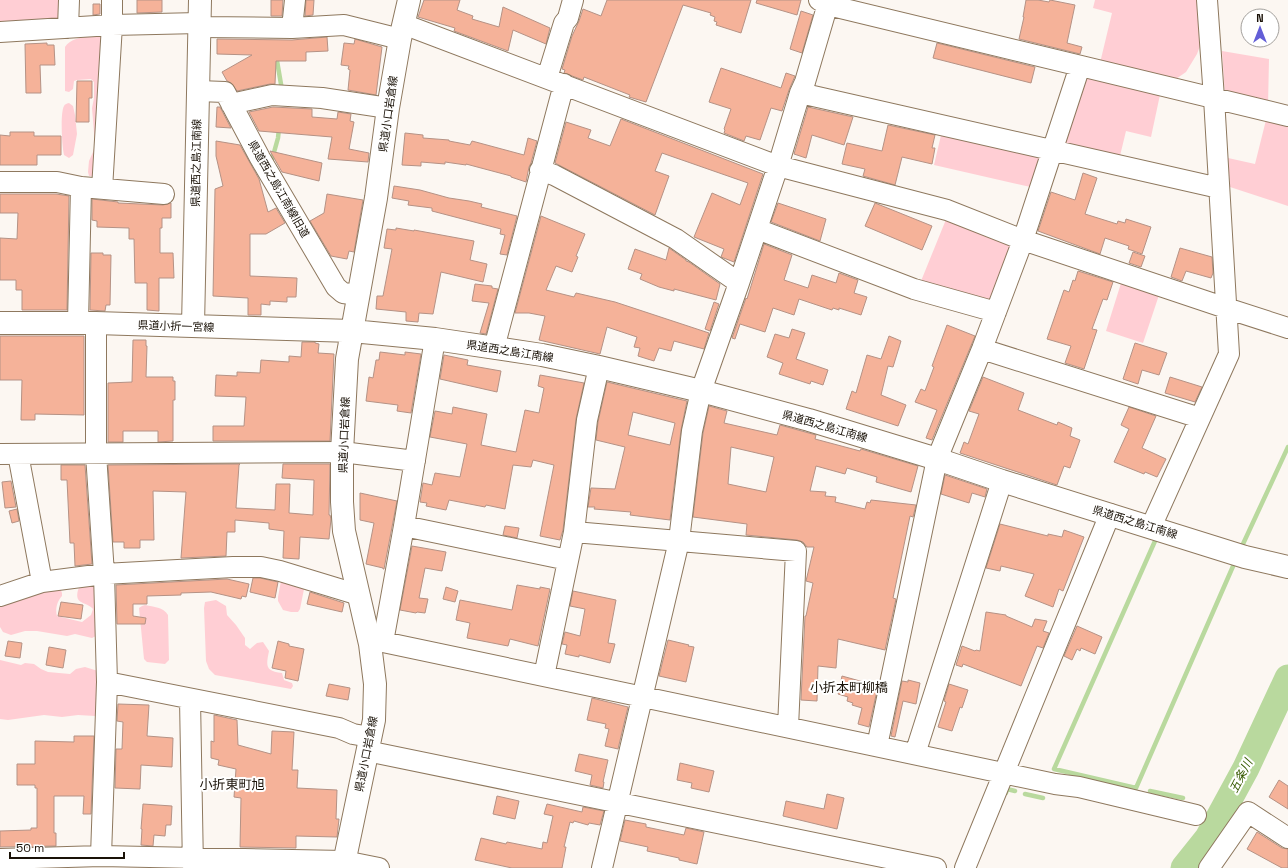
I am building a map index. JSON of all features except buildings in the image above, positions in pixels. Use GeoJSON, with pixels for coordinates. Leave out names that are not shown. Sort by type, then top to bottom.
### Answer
{"type":"FeatureCollection","features":[{"type":"Feature","properties":{"kind":"main road","name":"県道西之島江南線"},"geometry":{"type":"LineString","coordinates":[[193,326],[200,0]]}},
{"type":"Feature","properties":{"kind":"main road","name":"県道小口岩倉線"},"geometry":{"type":"LineString","coordinates":[[343,864],[369,744],[375,703],[377,643],[359,595],[344,531],[342,502],[342,452],[347,359],[376,198],[388,108],[409,0]]}},
{"type":"Feature","properties":{"kind":"main road","name":"県道小折一宮線"},"geometry":{"type":"LineString","coordinates":[[0,323],[87,323],[352,331]]}},
{"type":"Feature","properties":{"kind":"main road","name":"県道西之島江南線"},"geometry":{"type":"LineString","coordinates":[[352,331],[435,339],[542,355],[701,391],[809,420],[1245,557],[1288,568]]}},
{"type":"Feature","properties":{"kind":"street"},"geometry":{"type":"LineString","coordinates":[[68,28],[69,0]]}},
{"type":"Feature","properties":{"kind":"street"},"geometry":{"type":"LineString","coordinates":[[102,189],[112,25],[112,0]]}},
{"type":"Feature","properties":{"kind":"street"},"geometry":{"type":"LineString","coordinates":[[292,28],[295,0]]}},
{"type":"Feature","properties":{"kind":"street"},"geometry":{"type":"LineString","coordinates":[[494,348],[540,170],[564,23],[568,18],[573,0]]}},
{"type":"Feature","properties":{"kind":"street"},"geometry":{"type":"LineString","coordinates":[[1151,527],[1229,354],[1207,0]]}},
{"type":"Feature","properties":{"kind":"street"},"geometry":{"type":"LineString","coordinates":[[602,868],[679,541],[691,438],[701,391],[739,283],[778,166],[800,93],[805,82],[825,2],[1288,116]]}},
{"type":"Feature","properties":{"kind":"street"},"geometry":{"type":"LineString","coordinates":[[0,32],[112,25],[199,25],[292,28],[344,25],[402,31],[555,81],[778,166],[947,210],[1022,240],[1288,328]]}},
{"type":"Feature","properties":{"kind":"street"},"geometry":{"type":"LineString","coordinates":[[877,746],[937,459],[996,312],[1022,240],[1080,66]]}},
{"type":"Feature","properties":{"kind":"street","name":"県道西之島江南線旧道"},"geometry":{"type":"LineString","coordinates":[[198,92],[225,92],[260,158],[336,288],[343,293],[359,295]]}},
{"type":"Feature","properties":{"kind":"street"},"geometry":{"type":"LineString","coordinates":[[800,93],[1219,188]]}},
{"type":"Feature","properties":{"kind":"street"},"geometry":{"type":"LineString","coordinates":[[231,104],[272,95],[322,98],[388,108]]}},
{"type":"Feature","properties":{"kind":"street"},"geometry":{"type":"LineString","coordinates":[[540,170],[554,175],[676,239],[739,283]]}},
{"type":"Feature","properties":{"kind":"street"},"geometry":{"type":"LineString","coordinates":[[0,182],[57,182],[81,187],[164,194]]}},
{"type":"Feature","properties":{"kind":"street"},"geometry":{"type":"LineString","coordinates":[[81,187],[87,323],[104,574],[107,682],[101,856]]}},
{"type":"Feature","properties":{"kind":"street"},"geometry":{"type":"LineString","coordinates":[[757,229],[914,290],[996,312]]}},
{"type":"Feature","properties":{"kind":"street"},"geometry":{"type":"LineString","coordinates":[[435,339],[404,526],[377,643],[642,696],[1055,784],[1079,787],[1196,815]]}},
{"type":"Feature","properties":{"kind":"street"},"geometry":{"type":"LineString","coordinates":[[982,349],[1200,418]]}},
{"type":"Feature","properties":{"kind":"street"},"geometry":{"type":"LineString","coordinates":[[544,676],[574,532],[587,420],[599,367]]}},
{"type":"Feature","properties":{"kind":"street"},"geometry":{"type":"LineString","coordinates":[[42,582],[9,454],[342,452],[415,461]]}},
{"type":"Feature","properties":{"kind":"street"},"geometry":{"type":"LineString","coordinates":[[915,754],[1002,481]]}},
{"type":"Feature","properties":{"kind":"street"},"geometry":{"type":"LineString","coordinates":[[965,868],[1110,514]]}},
{"type":"Feature","properties":{"kind":"street"},"geometry":{"type":"LineString","coordinates":[[404,526],[568,560]]}},
{"type":"Feature","properties":{"kind":"street"},"geometry":{"type":"LineString","coordinates":[[574,532],[796,551],[788,727]]}},
{"type":"Feature","properties":{"kind":"street"},"geometry":{"type":"LineString","coordinates":[[0,596],[42,582],[104,574],[261,567],[280,570],[359,595]]}},
{"type":"Feature","properties":{"kind":"street"},"geometry":{"type":"LineString","coordinates":[[107,682],[340,728],[369,744],[617,803],[936,868]]}},
{"type":"Feature","properties":{"kind":"street"},"geometry":{"type":"LineString","coordinates":[[190,699],[193,863]]}},
{"type":"Feature","properties":{"kind":"street"},"geometry":{"type":"LineString","coordinates":[[1209,868],[1248,812],[1288,838]]}},
{"type":"Feature","properties":{"kind":"street"},"geometry":{"type":"LineString","coordinates":[[0,859],[101,856],[193,863],[343,864],[379,868]]}},
{"type":"Feature","properties":{"kind":"shaded area"},"geometry":{"type":"Polygon","coordinates":[[[0,0],[63,0],[63,24],[0,27],[0,0]]]}},
{"type":"Feature","properties":{"kind":"shaded area"},"geometry":{"type":"Polygon","coordinates":[[[1095,0],[1201,0],[1203,38],[1197,54],[1186,72],[1173,81],[1100,63],[1112,13],[1093,8],[1095,0]]]}},
{"type":"Feature","properties":{"kind":"shaded area"},"geometry":{"type":"Polygon","coordinates":[[[89,36],[102,37],[93,176],[89,176],[88,172],[89,161],[95,145],[92,108],[94,98],[94,82],[91,79],[77,80],[74,81],[73,89],[69,92],[65,91],[65,47],[72,41],[89,36]]]}},
{"type":"Feature","properties":{"kind":"shaded area"},"geometry":{"type":"Polygon","coordinates":[[[1222,51],[1269,59],[1268,106],[1225,96],[1222,51]]]}},
{"type":"Feature","properties":{"kind":"shaded area"},"geometry":{"type":"Polygon","coordinates":[[[1082,76],[1161,90],[1151,137],[1126,131],[1119,160],[1064,148],[1082,76]]]}},
{"type":"Feature","properties":{"kind":"shaded area"},"geometry":{"type":"Polygon","coordinates":[[[69,103],[73,106],[77,134],[73,155],[69,158],[64,155],[62,122],[64,106],[65,104],[69,103]]]}},
{"type":"Feature","properties":{"kind":"shaded area"},"geometry":{"type":"Polygon","coordinates":[[[1267,116],[1288,121],[1288,206],[1230,187],[1228,158],[1255,164],[1267,116]]]}},
{"type":"Feature","properties":{"kind":"shaded area"},"geometry":{"type":"Polygon","coordinates":[[[942,131],[1044,155],[1035,188],[934,165],[942,131]]]}},
{"type":"Feature","properties":{"kind":"shaded area"},"geometry":{"type":"Polygon","coordinates":[[[947,217],[1011,242],[994,303],[919,286],[947,217]]]}},
{"type":"Feature","properties":{"kind":"shaded area"},"geometry":{"type":"Polygon","coordinates":[[[1122,280],[1160,292],[1143,343],[1106,331],[1122,280]]]}},
{"type":"Feature","properties":{"kind":"shaded area"},"geometry":{"type":"Polygon","coordinates":[[[281,581],[305,584],[300,609],[298,612],[283,610],[278,601],[281,581]]]}},
{"type":"Feature","properties":{"kind":"shaded area"},"geometry":{"type":"Polygon","coordinates":[[[84,585],[97,585],[96,636],[92,638],[75,634],[67,636],[37,631],[25,631],[11,635],[3,632],[0,627],[0,605],[4,601],[60,588],[62,596],[57,606],[57,616],[82,622],[91,615],[93,609],[79,600],[77,595],[78,590],[84,585]]]}},
{"type":"Feature","properties":{"kind":"shaded area"},"geometry":{"type":"Polygon","coordinates":[[[216,600],[226,606],[227,615],[245,638],[245,645],[250,649],[257,643],[263,642],[269,651],[267,660],[268,667],[272,671],[282,673],[284,680],[292,683],[293,686],[291,689],[215,675],[209,669],[206,661],[204,608],[205,602],[216,600]]]}},
{"type":"Feature","properties":{"kind":"shaded area"},"geometry":{"type":"Polygon","coordinates":[[[145,605],[161,609],[168,615],[169,660],[165,664],[147,662],[144,659],[139,608],[145,605]]]}},
{"type":"Feature","properties":{"kind":"shaded area"},"geometry":{"type":"Polygon","coordinates":[[[0,660],[21,665],[25,663],[34,664],[48,672],[70,674],[76,669],[85,667],[98,671],[99,712],[95,716],[78,715],[62,717],[44,715],[8,720],[0,719],[0,660]]]}},
{"type":"Feature","properties":{"kind":"waterway"},"geometry":{"type":"LineString","coordinates":[[276,55],[282,90]]}},
{"type":"Feature","properties":{"kind":"waterway"},"geometry":{"type":"LineString","coordinates":[[271,163],[278,138],[279,128]]}},
{"type":"Feature","properties":{"kind":"waterway"},"geometry":{"type":"LineString","coordinates":[[1243,544],[1288,447]]}},
{"type":"Feature","properties":{"kind":"waterway"},"geometry":{"type":"LineString","coordinates":[[1155,541],[1054,769],[1136,788],[1234,564]]}},
{"type":"Feature","properties":{"kind":"waterway","name":"五条川"},"geometry":{"type":"LineString","coordinates":[[1184,868],[1208,838],[1246,768],[1288,678]]}},
{"type":"Feature","properties":{"kind":"waterway"},"geometry":{"type":"LineString","coordinates":[[1006,793],[1007,789],[1015,791]]}},
{"type":"Feature","properties":{"kind":"waterway"},"geometry":{"type":"LineString","coordinates":[[1150,791],[1183,798]]}},
{"type":"Feature","properties":{"kind":"waterway"},"geometry":{"type":"LineString","coordinates":[[1025,794],[1043,798]]}},
{"type":"Feature","properties":{"kind":"district","name":"小折本町柳橋"},"geometry":{"type":"Point","coordinates":[849,687]}},
{"type":"Feature","properties":{"kind":"district","name":"小折東町旭"},"geometry":{"type":"Point","coordinates":[232,784]}}]}
